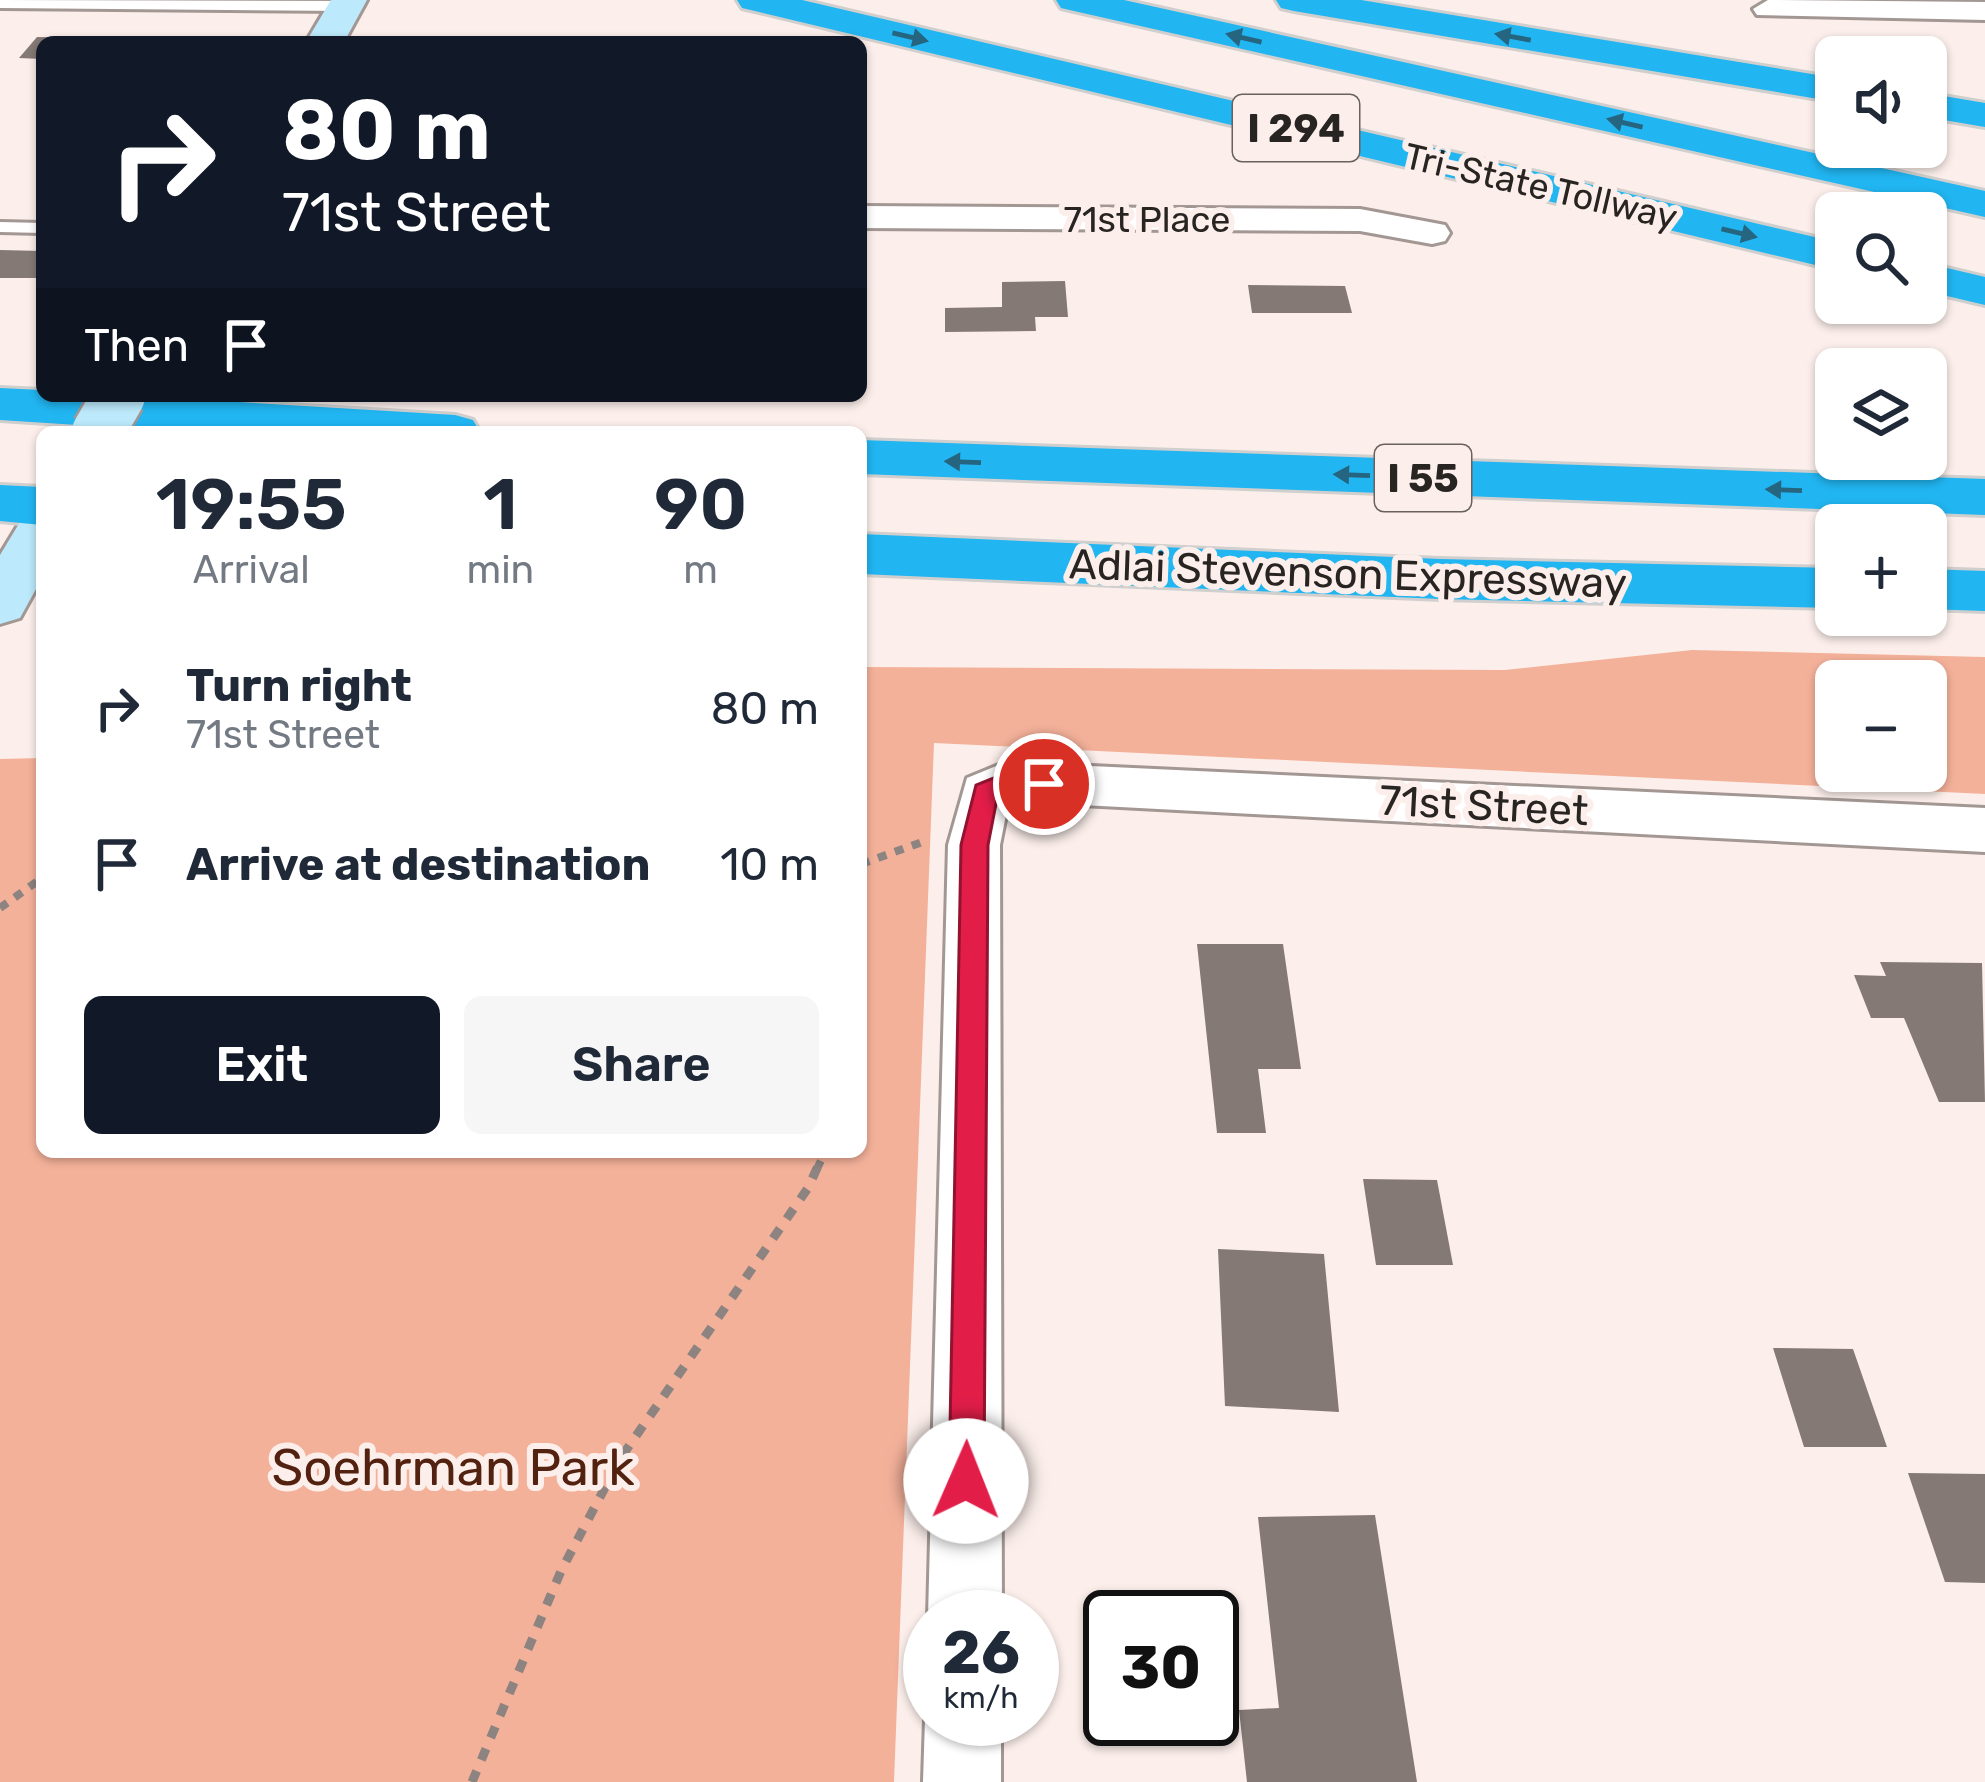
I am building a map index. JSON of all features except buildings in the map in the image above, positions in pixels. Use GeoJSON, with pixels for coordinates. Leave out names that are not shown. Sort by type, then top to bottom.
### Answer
{"type":"FeatureCollection","features":[{"type":"Feature","properties":{"kind":"highway","name":"Tri-State Tollway"},"geometry":{"type":"LineString","coordinates":[[755,0],[1815,251]]}},
{"type":"Feature","properties":{"kind":"highway","name":"Tri-State Tollway"},"geometry":{"type":"LineString","coordinates":[[1075,0],[1985,203]]}},
{"type":"Feature","properties":{"kind":"highway"},"geometry":{"type":"LineString","coordinates":[[1294,0],[1815,87]]}},
{"type":"Feature","properties":{"kind":"highway"},"geometry":{"type":"LineString","coordinates":[[1947,109],[1985,115]]}},
{"type":"Feature","properties":{"kind":"highway"},"geometry":{"type":"LineString","coordinates":[[1947,283],[1985,291]]}},
{"type":"Feature","properties":{"kind":"highway"},"geometry":{"type":"LineString","coordinates":[[0,404],[358,426]]}},
{"type":"Feature","properties":{"kind":"highway","name":"I 55"},"geometry":{"type":"LineString","coordinates":[[867,458],[1985,497]]}},
{"type":"Feature","properties":{"kind":"highway"},"geometry":{"type":"LineString","coordinates":[[0,503],[36,506]]}},
{"type":"Feature","properties":{"kind":"highway","name":"Adlai Stevenson Expressway"},"geometry":{"type":"LineString","coordinates":[[867,554],[1441,579],[1815,587]]}},
{"type":"Feature","properties":{"kind":"highway"},"geometry":{"type":"LineString","coordinates":[[1947,590],[1985,591]]}},
{"type":"Feature","properties":{"kind":"main road"},"geometry":{"type":"LineString","coordinates":[[329,36],[348,3]]}},
{"type":"Feature","properties":{"kind":"main road"},"geometry":{"type":"LineString","coordinates":[[1,602],[36,541]]}},
{"type":"Feature","properties":{"kind":"street"},"geometry":{"type":"LineString","coordinates":[[1768,9],[1985,11]]}},
{"type":"Feature","properties":{"kind":"street","name":"71st Place"},"geometry":{"type":"LineString","coordinates":[[867,217],[1360,220],[1432,233]]}},
{"type":"Feature","properties":{"kind":"street","name":"71st Street"},"geometry":{"type":"LineString","coordinates":[[964,1590],[974,845],[985,793],[1006,783],[1082,784],[1985,830]]}},
{"type":"Feature","properties":{"kind":"street"},"geometry":{"type":"LineString","coordinates":[[962,1782],[963,1746]]}},
{"type":"Feature","properties":{"kind":"lane"},"geometry":{"type":"LineString","coordinates":[[0,3],[348,3]]}},
{"type":"Feature","properties":{"kind":"lane"},"geometry":{"type":"LineString","coordinates":[[0,227],[36,228]]}},
{"type":"Feature","properties":{"kind":"path"},"geometry":{"type":"LineString","coordinates":[[0,908],[36,882]]}},
{"type":"Feature","properties":{"kind":"path"},"geometry":{"type":"LineString","coordinates":[[472,1782],[561,1570],[620,1459],[808,1188],[822,1158]]}},
{"type":"Feature","properties":{"kind":"green space","name":"Soehrman Park"},"geometry":{"type":"Polygon","coordinates":[[[1692,650],[1985,657],[1985,794],[1944,792],[1947,660],[1815,660],[1815,786],[934,743],[894,1782],[0,1782],[0,759],[36,758],[36,1158],[867,1158],[867,667],[1505,670],[1692,650]]]}},
{"type":"Feature","properties":{"kind":"route"},"geometry":{"type":"LineString","coordinates":[[966,1481],[974,845],[985,793],[1006,783],[1044,784]]}}]}
